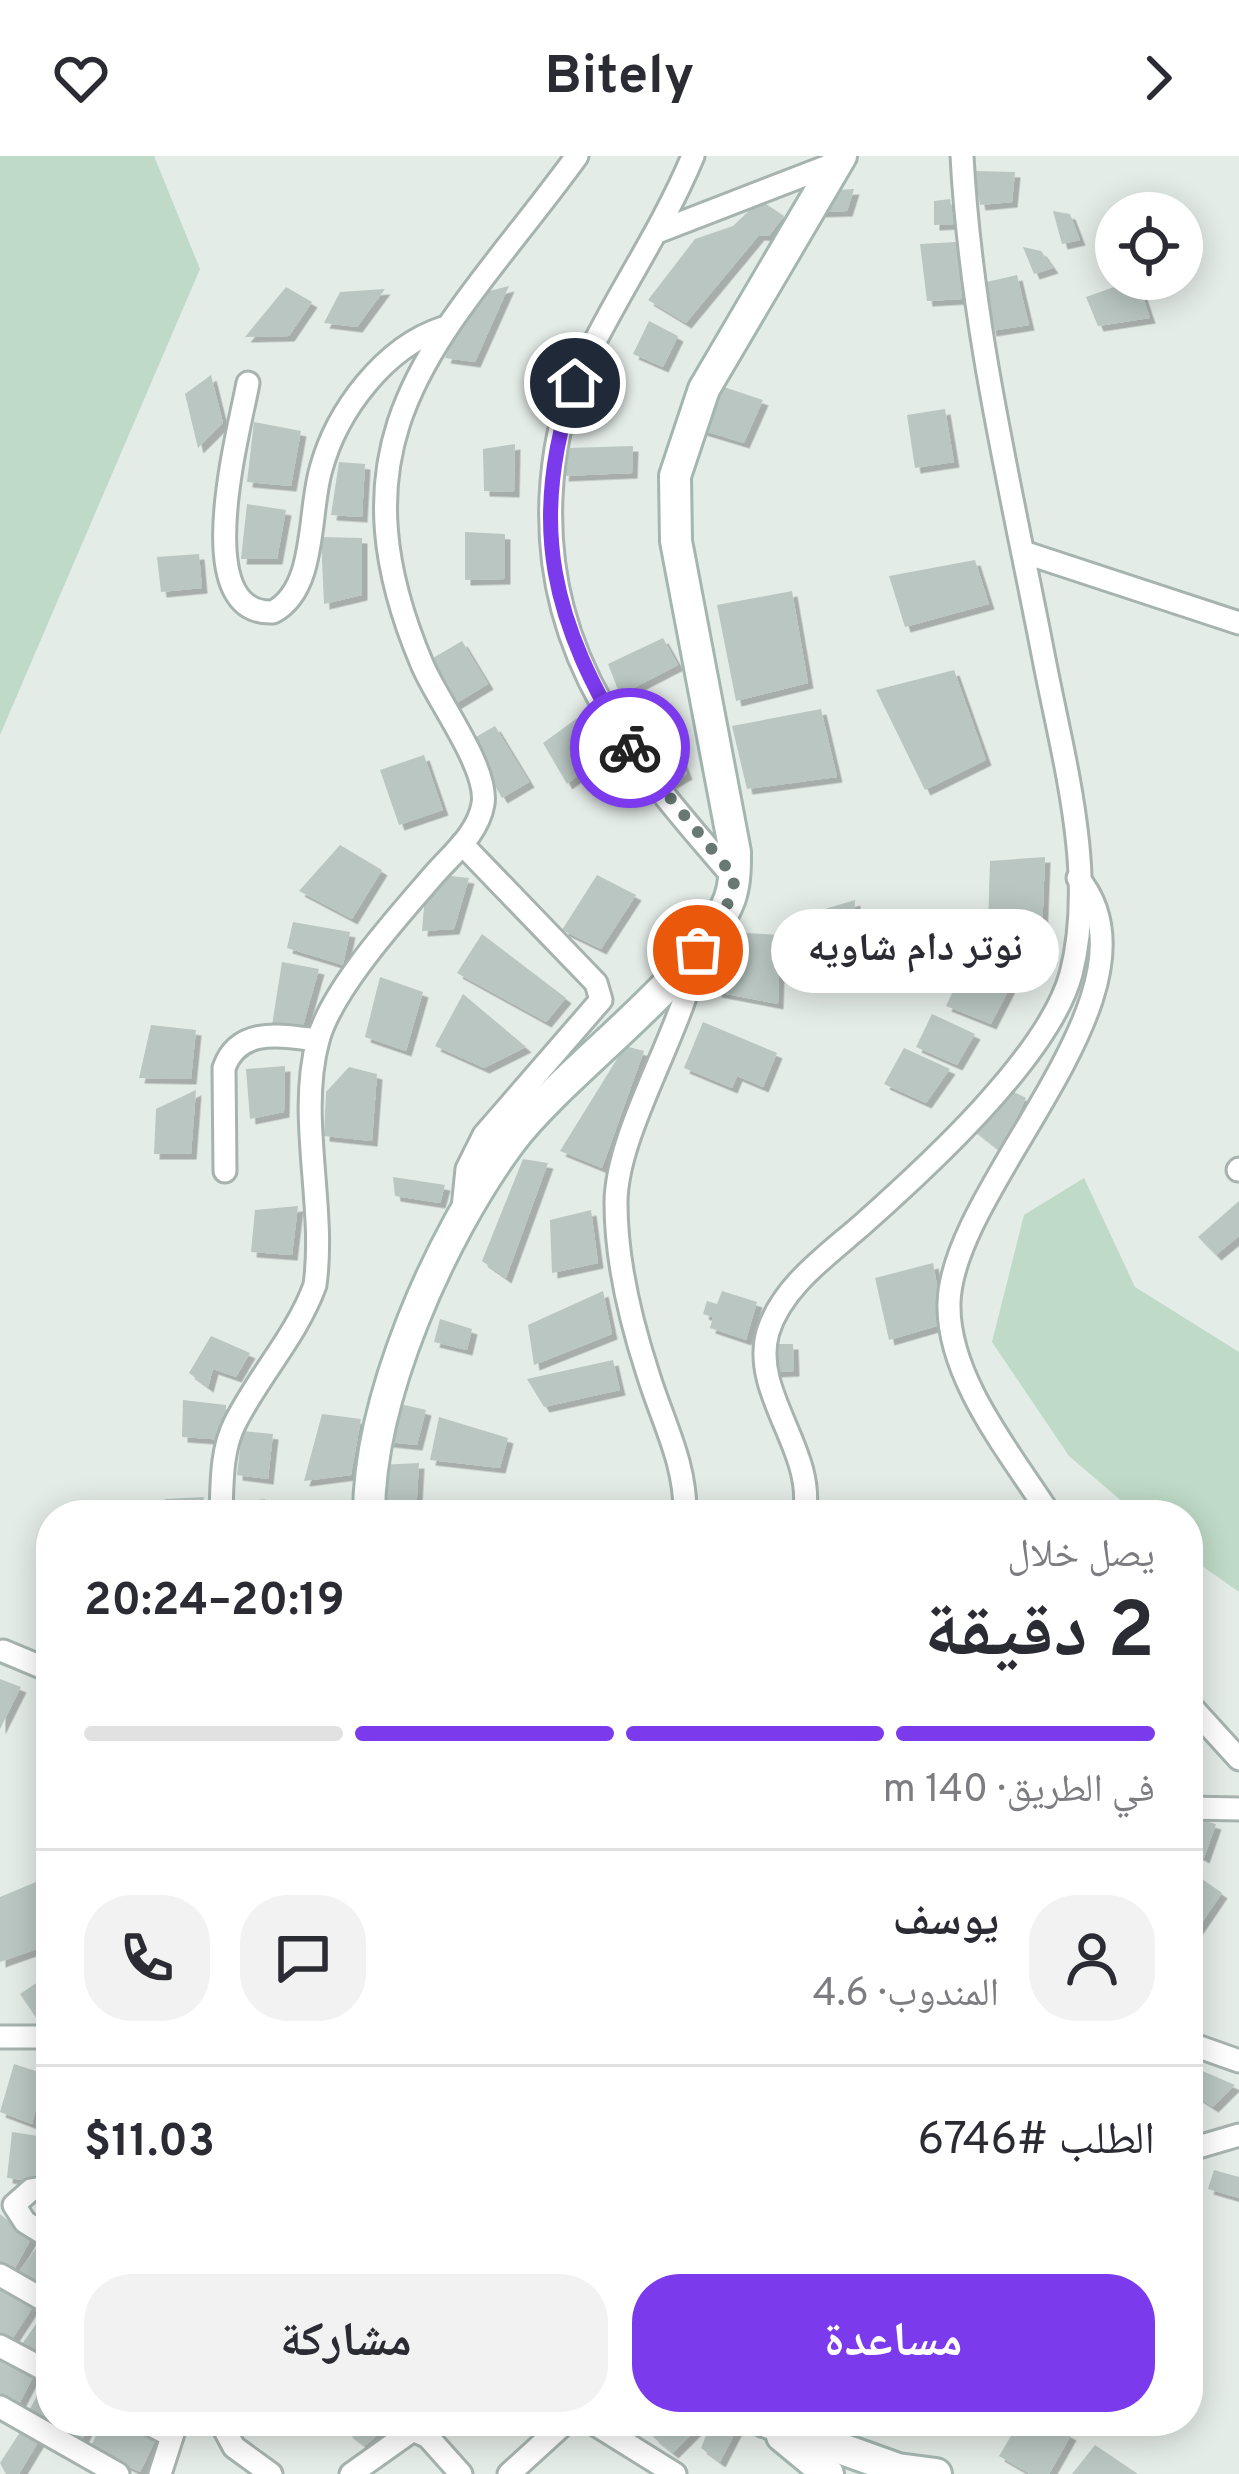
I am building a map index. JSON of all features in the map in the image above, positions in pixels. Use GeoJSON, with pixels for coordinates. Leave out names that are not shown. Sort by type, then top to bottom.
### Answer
{"type":"FeatureCollection","features":[{"type":"Feature","properties":{"kind":"street"},"geometry":{"type":"LineString","coordinates":[[222,1500],[234,1424],[307,1307],[314,1285],[318,1040],[361,967],[462,844],[483,808],[484,793],[403,617],[388,515],[394,427],[443,328],[577,156]]}},
{"type":"Feature","properties":{"kind":"street"},"geometry":{"type":"LineString","coordinates":[[693,156],[660,231],[575,383],[559,430],[551,568],[562,616],[588,680],[640,764],[735,878]]}},
{"type":"Feature","properties":{"kind":"street"},"geometry":{"type":"LineString","coordinates":[[807,1500],[795,1450],[765,1374],[774,1316],[812,1269],[951,1142],[1052,1016],[1070,976],[1079,923],[1077,844],[993,390],[962,156]]}},
{"type":"Feature","properties":{"kind":"street"},"geometry":{"type":"LineString","coordinates":[[660,231],[838,159]]}},
{"type":"Feature","properties":{"kind":"street"},"geometry":{"type":"LineString","coordinates":[[370,1500],[372,1460],[390,1393],[463,1219],[512,1139],[698,950],[730,900],[735,878],[728,803],[676,541],[675,476],[704,388],[838,159]]}},
{"type":"Feature","properties":{"kind":"street"},"geometry":{"type":"LineString","coordinates":[[248,383],[222,545],[230,589],[244,607],[273,612],[298,590],[327,448],[388,356],[412,338],[443,328]]}},
{"type":"Feature","properties":{"kind":"street"},"geometry":{"type":"LineString","coordinates":[[1023,552],[1239,623]]}},
{"type":"Feature","properties":{"kind":"street"},"geometry":{"type":"LineString","coordinates":[[462,844],[601,992],[598,1005],[552,1053],[471,1156],[463,1219]]}},
{"type":"Feature","properties":{"kind":"street"},"geometry":{"type":"LineString","coordinates":[[1041,1500],[976,1396],[948,1304],[965,1248],[1066,1053],[1098,975],[1103,952],[1099,910],[1078,878]]}},
{"type":"Feature","properties":{"kind":"street"},"geometry":{"type":"LineString","coordinates":[[683,1500],[678,1454],[633,1316],[616,1208],[622,1164],[691,990],[698,950]]}},
{"type":"Feature","properties":{"kind":"street"},"geometry":{"type":"LineString","coordinates":[[225,1171],[224,1068],[229,1054],[260,1036],[318,1040]]}},
{"type":"Feature","properties":{"kind":"street"},"geometry":{"type":"LineString","coordinates":[[3,1651],[36,1665]]}},
{"type":"Feature","properties":{"kind":"street"},"geometry":{"type":"LineString","coordinates":[[1203,1719],[1239,1759]]}},
{"type":"Feature","properties":{"kind":"street"},"geometry":{"type":"LineString","coordinates":[[1203,1808],[1239,1809]]}},
{"type":"Feature","properties":{"kind":"street"},"geometry":{"type":"LineString","coordinates":[[0,2037],[36,2037]]}},
{"type":"Feature","properties":{"kind":"street"},"geometry":{"type":"LineString","coordinates":[[1203,2048],[1239,2061]]}},
{"type":"Feature","properties":{"kind":"street"},"geometry":{"type":"LineString","coordinates":[[1203,2146],[1239,2135]]}},
{"type":"Feature","properties":{"kind":"street"},"geometry":{"type":"LineString","coordinates":[[36,2189],[14,2205],[36,2229]]}},
{"type":"Feature","properties":{"kind":"street"},"geometry":{"type":"LineString","coordinates":[[0,2275],[36,2295]]}},
{"type":"Feature","properties":{"kind":"street"},"geometry":{"type":"LineString","coordinates":[[0,2346],[36,2365]]}},
{"type":"Feature","properties":{"kind":"street"},"geometry":{"type":"LineString","coordinates":[[0,2407],[36,2427]]}},
{"type":"Feature","properties":{"kind":"street"},"geometry":{"type":"LineString","coordinates":[[51,2436],[118,2474]]}},
{"type":"Feature","properties":{"kind":"street"},"geometry":{"type":"LineString","coordinates":[[160,2474],[172,2436]]}},
{"type":"Feature","properties":{"kind":"street"},"geometry":{"type":"LineString","coordinates":[[228,2436],[234,2447],[271,2474]]}},
{"type":"Feature","properties":{"kind":"street"},"geometry":{"type":"LineString","coordinates":[[351,2474],[405,2436]]}},
{"type":"Feature","properties":{"kind":"street"},"geometry":{"type":"LineString","coordinates":[[424,2436],[461,2474]]}},
{"type":"Feature","properties":{"kind":"street"},"geometry":{"type":"LineString","coordinates":[[509,2474],[551,2436]]}},
{"type":"Feature","properties":{"kind":"street"},"geometry":{"type":"LineString","coordinates":[[614,2436],[675,2474]]}},
{"type":"Feature","properties":{"kind":"street"},"geometry":{"type":"LineString","coordinates":[[783,2436],[828,2474]]}},
{"type":"Feature","properties":{"kind":"street"},"geometry":{"type":"LineString","coordinates":[[804,2436],[898,2469],[936,2474]]}},
{"type":"Feature","properties":{"kind":"green space"},"geometry":{"type":"Polygon","coordinates":[[[0,156],[154,156],[200,269],[0,735],[0,156]]]}},
{"type":"Feature","properties":{"kind":"green space"},"geometry":{"type":"Polygon","coordinates":[[[1084,1178],[1135,1287],[1239,1352],[1239,1592],[1203,1567],[1203,1500],[1120,1500],[1069,1456],[992,1342],[1024,1215],[1084,1178]]]}},
{"type":"Feature","properties":{"kind":"building"},"geometry":{"type":"Polygon","coordinates":[[[973,171],[1015,172],[1012,202],[980,205],[973,171]]]}},
{"type":"Feature","properties":{"kind":"building"},"geometry":{"type":"Polygon","coordinates":[[[854,189],[847,211],[814,212],[823,191],[854,189]]]}},
{"type":"Feature","properties":{"kind":"building"},"geometry":{"type":"Polygon","coordinates":[[[950,199],[954,224],[934,225],[934,201],[950,199]]]}},
{"type":"Feature","properties":{"kind":"building"},"geometry":{"type":"Polygon","coordinates":[[[760,200],[784,216],[769,236],[759,235],[686,323],[648,300],[695,239],[733,226],[760,200]]]}},
{"type":"Feature","properties":{"kind":"building"},"geometry":{"type":"Polygon","coordinates":[[[1053,211],[1070,214],[1080,240],[1062,244],[1053,211]]]}},
{"type":"Feature","properties":{"kind":"building"},"geometry":{"type":"Polygon","coordinates":[[[956,242],[962,299],[927,301],[920,244],[956,242]]]}},
{"type":"Feature","properties":{"kind":"building"},"geometry":{"type":"Polygon","coordinates":[[[1023,247],[1041,251],[1053,268],[1034,274],[1023,247]]]}},
{"type":"Feature","properties":{"kind":"building"},"geometry":{"type":"Polygon","coordinates":[[[1017,275],[1029,325],[991,331],[982,283],[1017,275]]]}},
{"type":"Feature","properties":{"kind":"building"},"geometry":{"type":"Polygon","coordinates":[[[509,286],[475,362],[445,358],[470,296],[509,286]]]}},
{"type":"Feature","properties":{"kind":"building"},"geometry":{"type":"Polygon","coordinates":[[[286,287],[312,302],[289,336],[245,337],[286,287]]]}},
{"type":"Feature","properties":{"kind":"building"},"geometry":{"type":"Polygon","coordinates":[[[385,289],[357,327],[324,323],[340,292],[385,289]]]}},
{"type":"Feature","properties":{"kind":"building"},"geometry":{"type":"Polygon","coordinates":[[[1095,294],[1095,300],[1144,300],[1150,318],[1098,326],[1086,297],[1095,294]]]}},
{"type":"Feature","properties":{"kind":"building"},"geometry":{"type":"Polygon","coordinates":[[[649,321],[678,336],[663,367],[633,354],[649,321]]]}},
{"type":"Feature","properties":{"kind":"building"},"geometry":{"type":"Polygon","coordinates":[[[211,375],[223,423],[198,448],[185,394],[211,375]]]}},
{"type":"Feature","properties":{"kind":"building"},"geometry":{"type":"Polygon","coordinates":[[[724,387],[763,400],[744,443],[701,430],[724,387]]]}},
{"type":"Feature","properties":{"kind":"building"},"geometry":{"type":"Polygon","coordinates":[[[945,409],[954,462],[915,468],[907,415],[945,409]]]}},
{"type":"Feature","properties":{"kind":"building"},"geometry":{"type":"Polygon","coordinates":[[[254,422],[301,431],[291,486],[247,482],[254,422]]]}},
{"type":"Feature","properties":{"kind":"building"},"geometry":{"type":"Polygon","coordinates":[[[515,444],[514,492],[484,491],[483,449],[515,444]]]}},
{"type":"Feature","properties":{"kind":"building"},"geometry":{"type":"Polygon","coordinates":[[[633,446],[632,473],[563,476],[567,448],[633,446]]]}},
{"type":"Feature","properties":{"kind":"building"},"geometry":{"type":"Polygon","coordinates":[[[339,462],[365,464],[362,517],[331,515],[339,462]]]}},
{"type":"Feature","properties":{"kind":"building"},"geometry":{"type":"Polygon","coordinates":[[[247,504],[286,510],[277,559],[241,559],[247,504]]]}},
{"type":"Feature","properties":{"kind":"building"},"geometry":{"type":"Polygon","coordinates":[[[465,532],[505,534],[505,579],[465,580],[465,532]]]}},
{"type":"Feature","properties":{"kind":"building"},"geometry":{"type":"Polygon","coordinates":[[[321,537],[362,538],[362,595],[324,604],[321,537]]]}},
{"type":"Feature","properties":{"kind":"building"},"geometry":{"type":"Polygon","coordinates":[[[199,554],[202,588],[161,592],[157,557],[199,554]]]}},
{"type":"Feature","properties":{"kind":"building"},"geometry":{"type":"Polygon","coordinates":[[[975,560],[989,604],[905,627],[889,576],[975,560]]]}},
{"type":"Feature","properties":{"kind":"building"},"geometry":{"type":"Polygon","coordinates":[[[792,591],[808,683],[736,701],[717,605],[792,591]]]}},
{"type":"Feature","properties":{"kind":"building"},"geometry":{"type":"Polygon","coordinates":[[[663,638],[678,665],[620,695],[608,664],[663,638]]]}},
{"type":"Feature","properties":{"kind":"building"},"geometry":{"type":"Polygon","coordinates":[[[462,641],[488,684],[455,704],[428,661],[462,641]]]}},
{"type":"Feature","properties":{"kind":"building"},"geometry":{"type":"Polygon","coordinates":[[[954,670],[986,760],[925,790],[876,690],[954,670]]]}},
{"type":"Feature","properties":{"kind":"building"},"geometry":{"type":"Polygon","coordinates":[[[594,706],[619,744],[567,784],[543,743],[594,706]]]}},
{"type":"Feature","properties":{"kind":"building"},"geometry":{"type":"Polygon","coordinates":[[[821,709],[837,777],[747,789],[732,726],[821,709]]]}},
{"type":"Feature","properties":{"kind":"building"},"geometry":{"type":"Polygon","coordinates":[[[665,718],[687,774],[663,788],[629,732],[665,718]]]}},
{"type":"Feature","properties":{"kind":"building"},"geometry":{"type":"Polygon","coordinates":[[[495,726],[529,782],[502,798],[469,741],[495,726]]]}},
{"type":"Feature","properties":{"kind":"building"},"geometry":{"type":"Polygon","coordinates":[[[424,755],[443,810],[399,825],[380,770],[424,755]]]}},
{"type":"Feature","properties":{"kind":"building"},"geometry":{"type":"Polygon","coordinates":[[[340,845],[382,870],[352,919],[299,891],[340,845]]]}},
{"type":"Feature","properties":{"kind":"building"},"geometry":{"type":"Polygon","coordinates":[[[1045,857],[1042,934],[988,925],[990,861],[1045,857]]]}},
{"type":"Feature","properties":{"kind":"building"},"geometry":{"type":"Polygon","coordinates":[[[441,875],[469,878],[454,929],[422,931],[425,895],[441,875]]]}},
{"type":"Feature","properties":{"kind":"building"},"geometry":{"type":"Polygon","coordinates":[[[597,875],[636,895],[601,949],[562,930],[597,875]]]}},
{"type":"Feature","properties":{"kind":"building"},"geometry":{"type":"Polygon","coordinates":[[[855,900],[853,968],[796,973],[798,917],[855,900]]]}},
{"type":"Feature","properties":{"kind":"building"},"geometry":{"type":"Polygon","coordinates":[[[293,922],[350,932],[343,965],[287,948],[293,922]]]}},
{"type":"Feature","properties":{"kind":"building"},"geometry":{"type":"Polygon","coordinates":[[[726,932],[780,935],[778,1004],[716,992],[726,932]]]}},
{"type":"Feature","properties":{"kind":"building"},"geometry":{"type":"Polygon","coordinates":[[[482,934],[566,998],[546,1022],[457,973],[482,934]]]}},
{"type":"Feature","properties":{"kind":"building"},"geometry":{"type":"Polygon","coordinates":[[[970,955],[1017,973],[991,1024],[946,1006],[970,955]]]}},
{"type":"Feature","properties":{"kind":"building"},"geometry":{"type":"Polygon","coordinates":[[[282,962],[319,969],[303,1026],[272,1025],[282,962]]]}},
{"type":"Feature","properties":{"kind":"building"},"geometry":{"type":"Polygon","coordinates":[[[380,977],[423,992],[406,1051],[365,1037],[380,977]]]}},
{"type":"Feature","properties":{"kind":"building"},"geometry":{"type":"Polygon","coordinates":[[[463,994],[526,1047],[484,1068],[435,1046],[463,994]]]}},
{"type":"Feature","properties":{"kind":"building"},"geometry":{"type":"Polygon","coordinates":[[[932,1014],[975,1034],[957,1065],[916,1047],[932,1014]]]}},
{"type":"Feature","properties":{"kind":"building"},"geometry":{"type":"Polygon","coordinates":[[[703,1022],[777,1053],[763,1087],[737,1076],[732,1088],[684,1068],[703,1022]]]}},
{"type":"Feature","properties":{"kind":"building"},"geometry":{"type":"Polygon","coordinates":[[[151,1025],[196,1030],[191,1079],[139,1078],[151,1025]]]}},
{"type":"Feature","properties":{"kind":"building"},"geometry":{"type":"Polygon","coordinates":[[[625,1046],[644,1051],[602,1168],[560,1151],[625,1046]]]}},
{"type":"Feature","properties":{"kind":"building"},"geometry":{"type":"Polygon","coordinates":[[[904,1048],[950,1069],[926,1103],[884,1084],[904,1048]]]}},
{"type":"Feature","properties":{"kind":"building"},"geometry":{"type":"Polygon","coordinates":[[[285,1066],[284,1112],[250,1119],[246,1069],[285,1066]]]}},
{"type":"Feature","properties":{"kind":"building"},"geometry":{"type":"Polygon","coordinates":[[[349,1067],[377,1074],[372,1141],[324,1136],[326,1092],[349,1067]]]}},
{"type":"Feature","properties":{"kind":"building"},"geometry":{"type":"Polygon","coordinates":[[[1004,1087],[1026,1098],[1001,1151],[969,1126],[1004,1087]]]}},
{"type":"Feature","properties":{"kind":"building"},"geometry":{"type":"Polygon","coordinates":[[[196,1090],[191,1154],[154,1154],[156,1109],[196,1090]]]}},
{"type":"Feature","properties":{"kind":"building"},"geometry":{"type":"Polygon","coordinates":[[[523,1159],[548,1163],[506,1278],[482,1261],[523,1159]]]}},
{"type":"Feature","properties":{"kind":"building"},"geometry":{"type":"Polygon","coordinates":[[[393,1177],[445,1185],[440,1203],[395,1196],[393,1177]]]}},
{"type":"Feature","properties":{"kind":"building"},"geometry":{"type":"Polygon","coordinates":[[[1239,1201],[1239,1236],[1216,1255],[1198,1237],[1239,1201]]]}},
{"type":"Feature","properties":{"kind":"building"},"geometry":{"type":"Polygon","coordinates":[[[298,1206],[292,1255],[251,1252],[255,1210],[298,1206]]]}},
{"type":"Feature","properties":{"kind":"building"},"geometry":{"type":"Polygon","coordinates":[[[591,1210],[598,1263],[552,1273],[550,1220],[591,1210]]]}},
{"type":"Feature","properties":{"kind":"building"},"geometry":{"type":"Polygon","coordinates":[[[933,1263],[944,1324],[889,1340],[875,1278],[933,1263]]]}},
{"type":"Feature","properties":{"kind":"building"},"geometry":{"type":"Polygon","coordinates":[[[603,1291],[612,1334],[534,1365],[528,1325],[603,1291]]]}},
{"type":"Feature","properties":{"kind":"building"},"geometry":{"type":"Polygon","coordinates":[[[722,1291],[757,1302],[746,1340],[710,1328],[713,1317],[703,1314],[707,1301],[717,1304],[722,1291]]]}},
{"type":"Feature","properties":{"kind":"building"},"geometry":{"type":"Polygon","coordinates":[[[440,1319],[472,1329],[467,1350],[434,1342],[440,1319]]]}},
{"type":"Feature","properties":{"kind":"building"},"geometry":{"type":"Polygon","coordinates":[[[211,1336],[250,1353],[236,1377],[213,1369],[208,1387],[189,1373],[211,1336]]]}},
{"type":"Feature","properties":{"kind":"building"},"geometry":{"type":"Polygon","coordinates":[[[773,1344],[793,1344],[794,1371],[774,1372],[773,1344]]]}},
{"type":"Feature","properties":{"kind":"building"},"geometry":{"type":"Polygon","coordinates":[[[613,1360],[620,1390],[544,1407],[527,1379],[613,1360]]]}},
{"type":"Feature","properties":{"kind":"building"},"geometry":{"type":"Polygon","coordinates":[[[183,1400],[226,1405],[225,1440],[182,1437],[183,1400]]]}},
{"type":"Feature","properties":{"kind":"building"},"geometry":{"type":"Polygon","coordinates":[[[396,1403],[426,1410],[417,1445],[388,1442],[396,1403]]]}},
{"type":"Feature","properties":{"kind":"building"},"geometry":{"type":"Polygon","coordinates":[[[322,1414],[361,1419],[351,1475],[304,1481],[322,1414]]]}},
{"type":"Feature","properties":{"kind":"building"},"geometry":{"type":"Polygon","coordinates":[[[439,1417],[508,1438],[500,1468],[430,1460],[439,1417]]]}},
{"type":"Feature","properties":{"kind":"building"},"geometry":{"type":"Polygon","coordinates":[[[242,1431],[273,1434],[268,1479],[237,1475],[242,1431]]]}},
{"type":"Feature","properties":{"kind":"building"},"geometry":{"type":"Polygon","coordinates":[[[419,1463],[417,1500],[375,1500],[380,1465],[419,1463]]]}},
{"type":"Feature","properties":{"kind":"building"},"geometry":{"type":"Polygon","coordinates":[[[0,1679],[21,1687],[0,1729],[0,1679]]]}},
{"type":"Feature","properties":{"kind":"building"},"geometry":{"type":"Polygon","coordinates":[[[1203,1821],[1216,1824],[1203,1857],[1203,1821]]]}},
{"type":"Feature","properties":{"kind":"building"},"geometry":{"type":"Polygon","coordinates":[[[1203,1880],[1222,1893],[1203,1921],[1203,1880]]]}},
{"type":"Feature","properties":{"kind":"building"},"geometry":{"type":"Polygon","coordinates":[[[36,1882],[36,1949],[0,1962],[0,1897],[36,1882]]]}},
{"type":"Feature","properties":{"kind":"building"},"geometry":{"type":"Polygon","coordinates":[[[36,1983],[36,2018],[20,1994],[36,1983]]]}},
{"type":"Feature","properties":{"kind":"building"},"geometry":{"type":"Polygon","coordinates":[[[14,2064],[36,2071],[32,2124],[0,2112],[14,2064]]]}},
{"type":"Feature","properties":{"kind":"building"},"geometry":{"type":"Polygon","coordinates":[[[1203,2071],[1235,2085],[1213,2107],[1203,2101],[1203,2071]]]}},
{"type":"Feature","properties":{"kind":"building"},"geometry":{"type":"Polygon","coordinates":[[[12,2132],[36,2136],[36,2181],[7,2178],[12,2132]]]}},
{"type":"Feature","properties":{"kind":"building"},"geometry":{"type":"Polygon","coordinates":[[[1214,2170],[1239,2177],[1239,2198],[1208,2189],[1214,2170]]]}},
{"type":"Feature","properties":{"kind":"building"},"geometry":{"type":"Polygon","coordinates":[[[0,2214],[31,2239],[10,2277],[0,2270],[0,2214]]]}},
{"type":"Feature","properties":{"kind":"building"},"geometry":{"type":"Polygon","coordinates":[[[36,2248],[36,2287],[17,2274],[36,2248]]]}},
{"type":"Feature","properties":{"kind":"building"},"geometry":{"type":"Polygon","coordinates":[[[0,2285],[33,2307],[9,2344],[0,2337],[0,2285]]]}},
{"type":"Feature","properties":{"kind":"building"},"geometry":{"type":"Polygon","coordinates":[[[36,2324],[36,2358],[20,2347],[36,2324]]]}},
{"type":"Feature","properties":{"kind":"building"},"geometry":{"type":"Polygon","coordinates":[[[0,2357],[34,2375],[16,2410],[0,2401],[0,2357]]]}},
{"type":"Feature","properties":{"kind":"building"},"geometry":{"type":"Polygon","coordinates":[[[36,2398],[36,2421],[26,2416],[36,2398]]]}},
{"type":"Feature","properties":{"kind":"building"},"geometry":{"type":"Polygon","coordinates":[[[22,2429],[40,2439],[19,2474],[6,2474],[0,2463],[22,2429]]]}},
{"type":"Feature","properties":{"kind":"building"},"geometry":{"type":"Polygon","coordinates":[[[63,2436],[84,2436],[79,2445],[63,2436]]]}},
{"type":"Feature","properties":{"kind":"building"},"geometry":{"type":"Polygon","coordinates":[[[96,2436],[156,2439],[140,2472],[90,2448],[96,2436]]]}},
{"type":"Feature","properties":{"kind":"building"},"geometry":{"type":"Polygon","coordinates":[[[352,2436],[376,2436],[365,2446],[352,2436]]]}},
{"type":"Feature","properties":{"kind":"building"},"geometry":{"type":"Polygon","coordinates":[[[653,2436],[690,2436],[673,2453],[653,2436]]]}},
{"type":"Feature","properties":{"kind":"building"},"geometry":{"type":"Polygon","coordinates":[[[706,2436],[733,2436],[720,2462],[701,2448],[706,2436]]]}},
{"type":"Feature","properties":{"kind":"building"},"geometry":{"type":"Polygon","coordinates":[[[1011,2436],[1070,2436],[1049,2474],[1030,2474],[999,2456],[1011,2436]]]}},
{"type":"Feature","properties":{"kind":"building"},"geometry":{"type":"Polygon","coordinates":[[[1095,2445],[1138,2474],[1072,2474],[1095,2445]]]}},
{"type":"Feature","properties":{"kind":"way so far"},"geometry":{"type":"LineString","coordinates":[[630,748],[671,806],[735,878],[730,900],[698,950]]}},
{"type":"Feature","properties":{"kind":"place","name":"نوتر دام شاويه"},"geometry":{"type":"Point","coordinates":[698,950]}},
{"type":"Feature","properties":{"kind":"route"},"geometry":{"type":"LineString","coordinates":[[575,383],[553,464],[551,568],[562,616],[588,680],[630,748]]}}]}
